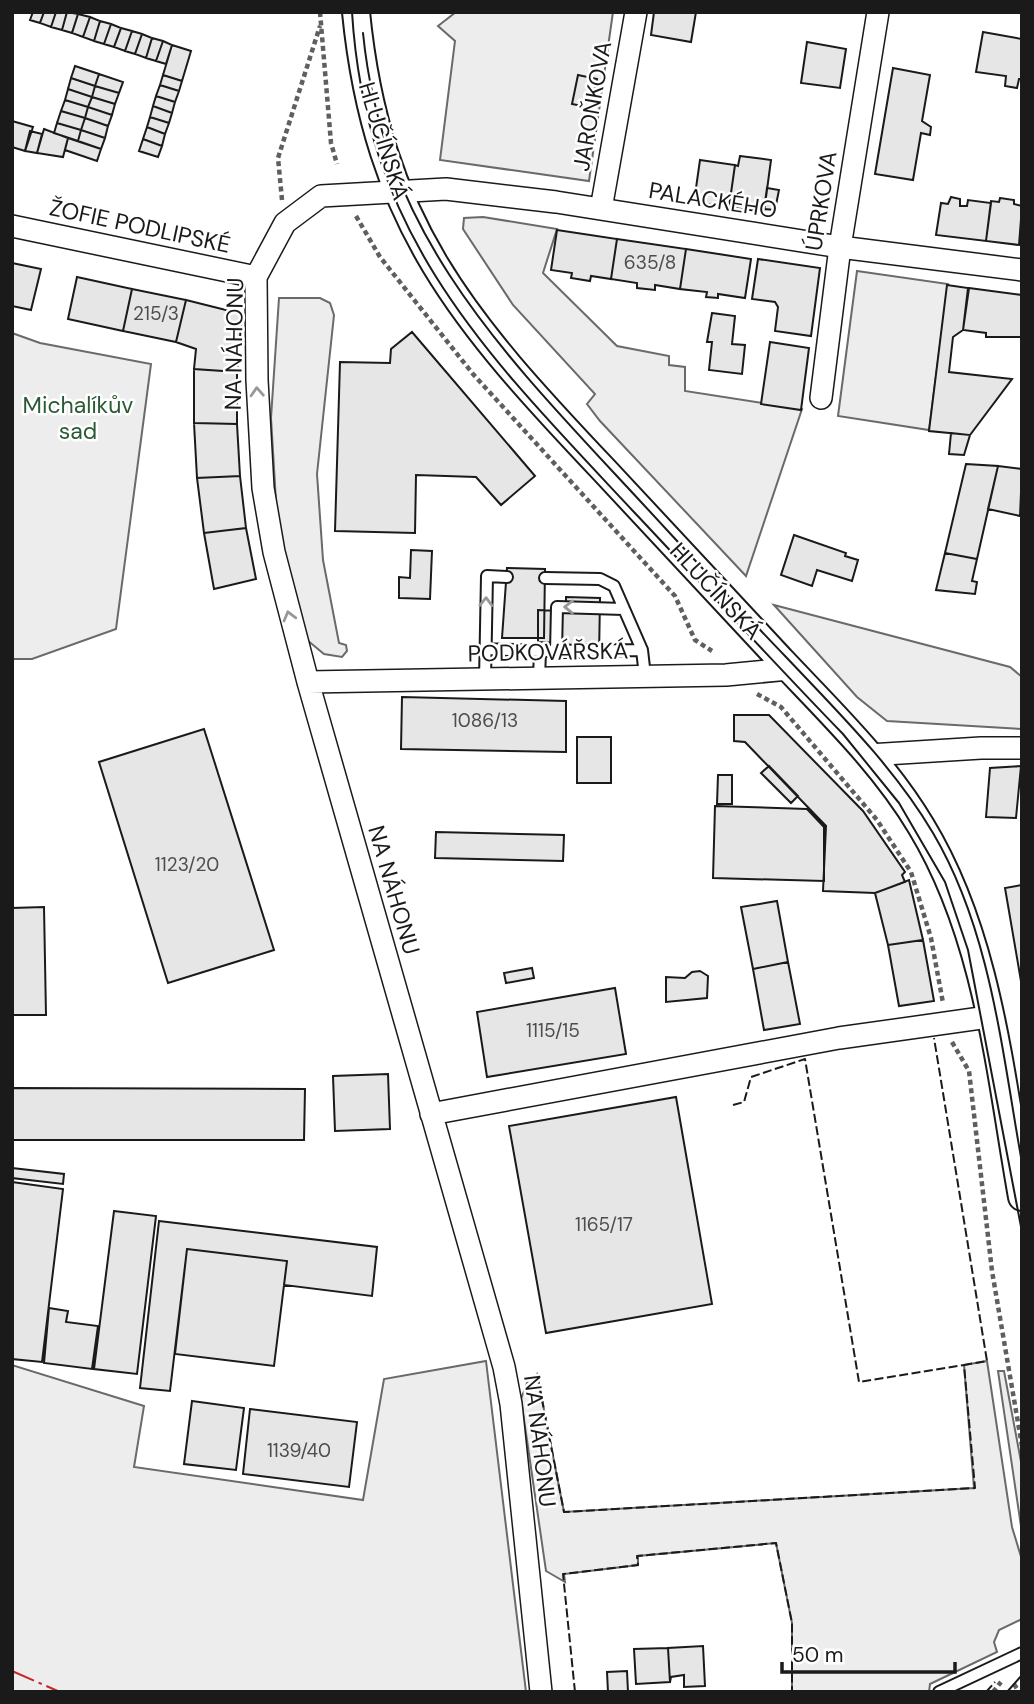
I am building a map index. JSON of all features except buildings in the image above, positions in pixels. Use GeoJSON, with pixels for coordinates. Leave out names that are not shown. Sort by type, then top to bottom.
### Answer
{"type":"FeatureCollection","features":[{"type":"Feature","properties":{"kind":"street","name":"HLUČÍNSKÁ"},"geometry":{"type":"LineString","coordinates":[[356,12],[366,91],[397,191],[439,276],[526,388],[869,755],[914,816],[947,872],[972,944],[1022,1197]]}},
{"type":"Feature","properties":{"kind":"street","name":"JAROŇKOVA"},"geometry":{"type":"LineString","coordinates":[[601,209],[636,12]]}},
{"type":"Feature","properties":{"kind":"street","name":"ÚPRKOVA"},"geometry":{"type":"LineString","coordinates":[[821,398],[840,247],[877,12]]}},
{"type":"Feature","properties":{"kind":"street","name":"PALACKÉHO"},"geometry":{"type":"LineString","coordinates":[[397,191],[446,189],[601,209],[840,247],[1022,270]]}},
{"type":"Feature","properties":{"kind":"street","name":"NA NÁHONU"},"geometry":{"type":"LineString","coordinates":[[397,191],[320,196],[285,223],[256,277],[257,380],[263,488],[274,552],[307,682],[509,1392],[541,1692]]}},
{"type":"Feature","properties":{"kind":"street","name":"ŽOFIE PODLIPSKÉ"},"geometry":{"type":"LineString","coordinates":[[12,226],[256,277]]}},
{"type":"Feature","properties":{"kind":"street","name":"PODKOVÁŘSKÁ"},"geometry":{"type":"LineString","coordinates":[[307,682],[726,675],[789,669]]}},
{"type":"Feature","properties":{"kind":"street"},"geometry":{"type":"LineString","coordinates":[[869,755],[1022,748]]}},
{"type":"Feature","properties":{"kind":"street"},"geometry":{"type":"LineString","coordinates":[[431,1114],[839,1038],[988,1017]]}},
{"type":"Feature","properties":{"kind":"lane"},"geometry":{"type":"LineString","coordinates":[[485,680],[487,576],[507,577]]}},
{"type":"Feature","properties":{"kind":"lane"},"geometry":{"type":"LineString","coordinates":[[545,578],[600,579],[614,586],[642,650],[646,676]]}},
{"type":"Feature","properties":{"kind":"lane"},"geometry":{"type":"LineString","coordinates":[[556,651],[557,607],[624,609]]}},
{"type":"Feature","properties":{"kind":"lane"},"geometry":{"type":"LineString","coordinates":[[485,649],[642,650]]}},
{"type":"Feature","properties":{"kind":"lane"},"geometry":{"type":"LineString","coordinates":[[539,679],[540,651]]}},
{"type":"Feature","properties":{"kind":"lane"},"geometry":{"type":"LineString","coordinates":[[939,1692],[1022,1653]]}},
{"type":"Feature","properties":{"kind":"path"},"geometry":{"type":"LineString","coordinates":[[320,12],[331,143],[337,164]]}},
{"type":"Feature","properties":{"kind":"path"},"geometry":{"type":"LineString","coordinates":[[285,223],[278,158],[320,26]]}},
{"type":"Feature","properties":{"kind":"path"},"geometry":{"type":"LineString","coordinates":[[354,212],[380,257],[473,374],[675,596],[695,640],[712,651]]}},
{"type":"Feature","properties":{"kind":"path"},"geometry":{"type":"LineString","coordinates":[[753,693],[781,707],[877,820],[911,873],[932,938],[943,1005]]}},
{"type":"Feature","properties":{"kind":"path"},"geometry":{"type":"LineString","coordinates":[[947,1033],[969,1072],[992,1271],[1022,1446]]}},
{"type":"Feature","properties":{"kind":"path"},"geometry":{"type":"LineString","coordinates":[[1014,1684],[1018,1692]]}},
{"type":"Feature","properties":{"kind":"shaded area"},"geometry":{"type":"Polygon","coordinates":[[[456,12],[613,12],[589,181],[440,160],[455,41],[438,26],[456,12]]]}},
{"type":"Feature","properties":{"kind":"shaded area"},"geometry":{"type":"Polygon","coordinates":[[[483,217],[557,229],[543,273],[617,346],[669,356],[669,365],[685,367],[685,391],[802,409],[746,576],[600,421],[587,404],[595,394],[513,305],[463,229],[464,218],[483,217]]]}},
{"type":"Feature","properties":{"kind":"shaded area"},"geometry":{"type":"Polygon","coordinates":[[[857,271],[948,284],[929,430],[838,416],[857,271]]]}},
{"type":"Feature","properties":{"kind":"shaded area"},"geometry":{"type":"Polygon","coordinates":[[[279,298],[320,298],[330,303],[334,315],[317,474],[323,560],[339,643],[346,645],[347,651],[342,657],[324,654],[307,640],[278,535],[271,418],[279,298]]]}},
{"type":"Feature","properties":{"kind":"shaded area","name":"Michalíkův sad"},"geometry":{"type":"Polygon","coordinates":[[[12,333],[40,343],[151,364],[116,629],[32,659],[12,659],[12,333]]]}},
{"type":"Feature","properties":{"kind":"shaded area"},"geometry":{"type":"Polygon","coordinates":[[[774,605],[1010,667],[1022,677],[1022,729],[887,721],[857,697],[774,605]]]}},
{"type":"Feature","properties":{"kind":"shaded area"},"geometry":{"type":"Polygon","coordinates":[[[486,1361],[526,1692],[12,1692],[12,1365],[144,1406],[134,1467],[363,1500],[384,1379],[486,1361]]]}},
{"type":"Feature","properties":{"kind":"shaded area"},"geometry":{"type":"Polygon","coordinates":[[[987,1361],[1012,1527],[1022,1560],[1022,1619],[999,1630],[994,1642],[997,1652],[930,1684],[929,1692],[792,1692],[792,1623],[776,1543],[638,1556],[638,1565],[564,1574],[565,1582],[546,1571],[521,1399],[527,1383],[537,1374],[564,1512],[974,1488],[964,1365],[987,1361]]]}},
{"type":"Feature","properties":{"kind":"shaded area"},"geometry":{"type":"Polygon","coordinates":[[[998,1371],[1004,1371],[1022,1467],[1022,1533],[998,1371]]]}},
{"type":"Feature","properties":{"kind":"tram line"},"geometry":{"type":"LineString","coordinates":[[352,12],[362,92],[381,163],[409,228],[443,288],[529,399],[843,734],[899,803],[945,882],[968,950],[1022,1232]]}},
{"type":"Feature","properties":{"kind":"tram line"},"geometry":{"type":"LineString","coordinates":[[363,33],[374,101],[393,164],[418,221],[450,275],[486,326],[569,425],[864,741],[901,785],[933,833],[969,910],[981,951],[992,993],[1022,1163]]}},
{"type":"Feature","properties":{"kind":"tram line"},"geometry":{"type":"LineString","coordinates":[[1007,1692],[1022,1675]]}},
{"type":"Feature","properties":{"kind":"fence"},"geometry":{"type":"LineString","coordinates":[[537,1374],[564,1512],[975,1488],[964,1365],[987,1361],[934,1038]]}},
{"type":"Feature","properties":{"kind":"fence"},"geometry":{"type":"LineString","coordinates":[[733,1105],[744,1102],[751,1077],[805,1059],[859,1382],[964,1365]]}},
{"type":"Feature","properties":{"kind":"fence"},"geometry":{"type":"LineString","coordinates":[[575,1692],[563,1574],[638,1565],[637,1556],[776,1543],[792,1623],[792,1692]]}},
{"type":"Feature","properties":{"kind":"fence"},"geometry":{"type":"LineString","coordinates":[[986,1692],[995,1682]]}},
{"type":"Feature","properties":{"kind":"power"},"geometry":{"type":"LineString","coordinates":[[12,1671],[60,1692]]}}]}
